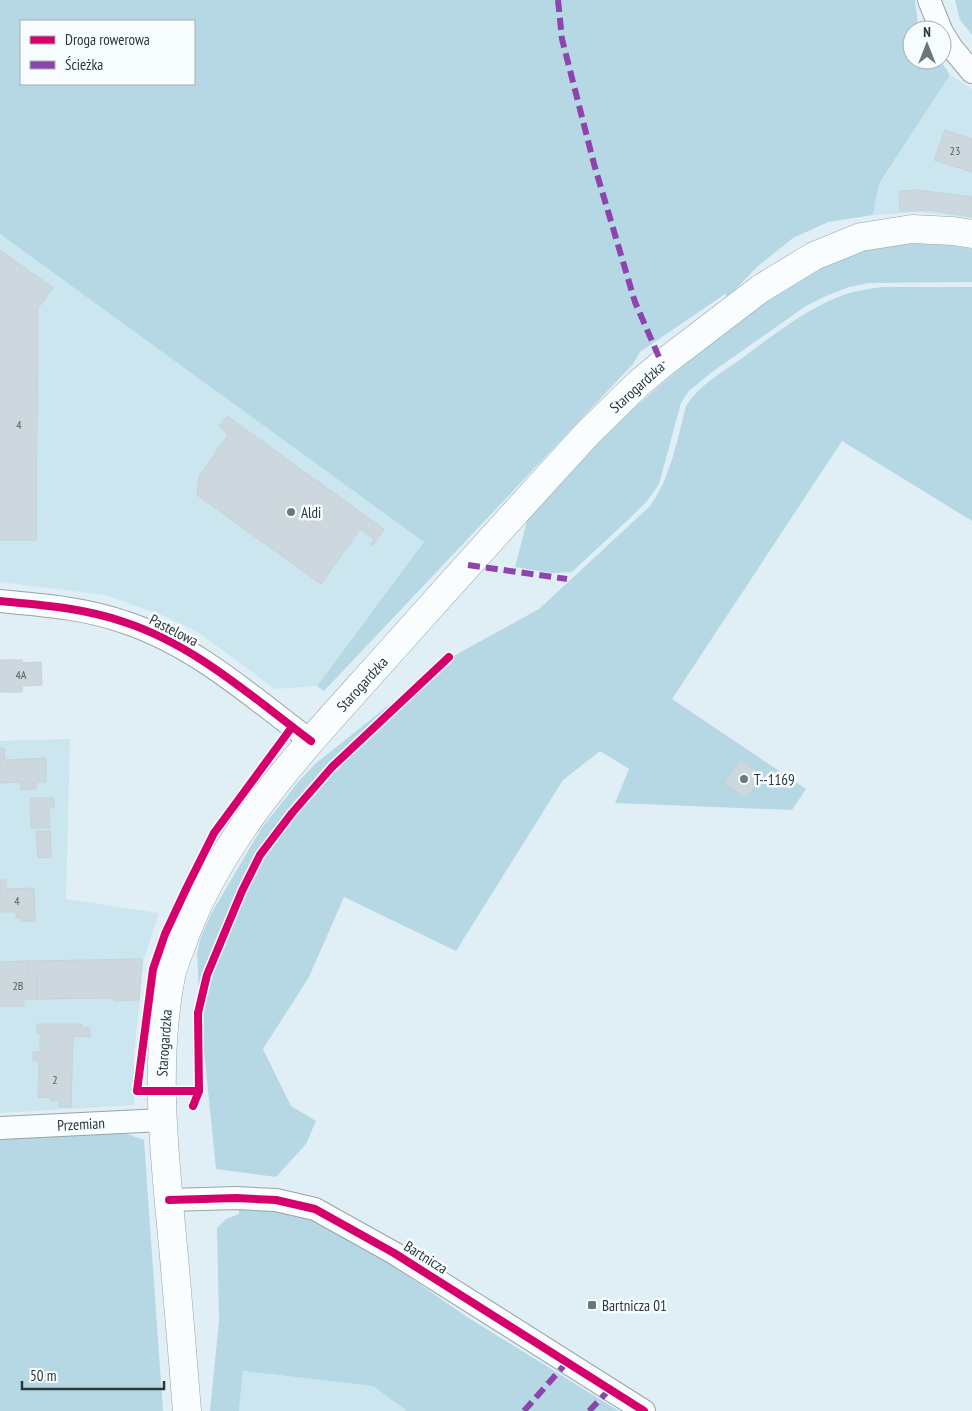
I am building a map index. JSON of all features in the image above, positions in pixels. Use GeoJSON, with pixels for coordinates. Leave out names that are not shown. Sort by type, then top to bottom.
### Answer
{"type":"FeatureCollection","features":[{"type":"Feature","properties":{"kind":"main road","name":"Starogardzka"},"geometry":{"type":"LineString","coordinates":[[187,1411],[162,1120],[164,1022],[171,974],[191,917],[218,867],[252,815],[311,740],[588,433],[638,384],[662,364],[760,289],[822,252],[861,237],[912,229],[972,234]]}},
{"type":"Feature","properties":{"kind":"street"},"geometry":{"type":"LineString","coordinates":[[929,0],[937,20]]}},
{"type":"Feature","properties":{"kind":"street"},"geometry":{"type":"LineString","coordinates":[[952,48],[972,72]]}},
{"type":"Feature","properties":{"kind":"street","name":"Pastelowa"},"geometry":{"type":"LineString","coordinates":[[0,601],[54,606],[88,612],[151,632],[184,649],[215,669],[311,740]]}},
{"type":"Feature","properties":{"kind":"street","name":"Przemian"},"geometry":{"type":"LineString","coordinates":[[0,1128],[162,1120]]}},
{"type":"Feature","properties":{"kind":"street","name":"Bartnicza"},"geometry":{"type":"LineString","coordinates":[[169,1200],[236,1198],[276,1200],[315,1209],[394,1253],[644,1411]]}},
{"type":"Feature","properties":{"kind":"shaded area"},"geometry":{"type":"Polygon","coordinates":[[[0,0],[915,0],[917,20],[902,20],[902,70],[947,70],[950,75],[879,184],[873,215],[828,222],[793,238],[758,266],[728,297],[725,294],[640,352],[633,364],[324,691],[317,686],[424,542],[0,234],[0,0]]]}},
{"type":"Feature","properties":{"kind":"shaded area"},"geometry":{"type":"Polygon","coordinates":[[[955,0],[972,0],[972,35],[960,20],[955,0]]]}},
{"type":"Feature","properties":{"kind":"shaded area"},"geometry":{"type":"Polygon","coordinates":[[[950,75],[972,89],[972,218],[918,212],[873,215],[879,185],[950,75]]]}},
{"type":"Feature","properties":{"kind":"shaded area"},"geometry":{"type":"Polygon","coordinates":[[[0,234],[425,542],[317,686],[275,689],[199,633],[164,616],[105,595],[0,582],[0,234]]]}},
{"type":"Feature","properties":{"kind":"shaded area"},"geometry":{"type":"Polygon","coordinates":[[[909,243],[943,244],[972,249],[972,282],[868,283],[849,287],[806,306],[712,372],[689,391],[681,403],[659,484],[647,501],[572,572],[552,573],[515,567],[528,517],[606,432],[726,329],[778,291],[822,267],[852,254],[879,247],[909,243]]]}},
{"type":"Feature","properties":{"kind":"shaded area"},"geometry":{"type":"Polygon","coordinates":[[[883,287],[972,287],[972,521],[842,441],[672,699],[806,789],[792,810],[615,803],[629,769],[600,751],[563,780],[456,951],[344,897],[309,977],[263,1049],[291,1106],[316,1121],[306,1144],[276,1177],[216,1169],[200,1012],[197,953],[201,937],[211,914],[261,829],[315,764],[439,665],[539,609],[650,506],[668,470],[686,406],[697,392],[718,374],[812,310],[843,295],[860,290],[883,287]]]}},
{"type":"Feature","properties":{"kind":"shaded area"},"geometry":{"type":"Polygon","coordinates":[[[70,739],[66,899],[159,913],[144,959],[134,1055],[134,1105],[0,1113],[0,741],[70,739]]]}},
{"type":"Feature","properties":{"kind":"shaded area"},"geometry":{"type":"Polygon","coordinates":[[[116,1130],[144,1140],[163,1411],[0,1411],[0,1136],[116,1130]]]}},
{"type":"Feature","properties":{"kind":"shaded area"},"geometry":{"type":"Polygon","coordinates":[[[263,1209],[302,1215],[332,1228],[395,1267],[467,1317],[619,1411],[407,1411],[373,1386],[243,1371],[239,1411],[210,1411],[219,1320],[217,1228],[226,1219],[239,1214],[239,1210],[263,1209]]]}},
{"type":"Feature","properties":{"kind":"shaded area"},"geometry":{"type":"Polygon","coordinates":[[[243,1371],[373,1386],[407,1411],[239,1411],[243,1371]]]}},
{"type":"Feature","properties":{"kind":"building"},"geometry":{"type":"Polygon","coordinates":[[[945,130],[972,139],[972,172],[934,160],[945,130]]]}},
{"type":"Feature","properties":{"kind":"building"},"geometry":{"type":"Polygon","coordinates":[[[917,190],[972,197],[972,217],[929,210],[900,211],[899,191],[917,190]]]}},
{"type":"Feature","properties":{"kind":"building"},"geometry":{"type":"Polygon","coordinates":[[[0,250],[53,288],[38,308],[36,540],[0,540],[0,250]]]}},
{"type":"Feature","properties":{"kind":"building","name":"Aldi"},"geometry":{"type":"Polygon","coordinates":[[[227,416],[384,529],[373,545],[371,544],[374,539],[360,529],[321,584],[197,495],[199,476],[228,435],[219,426],[227,416]]]}},
{"type":"Feature","properties":{"kind":"building"},"geometry":{"type":"Polygon","coordinates":[[[0,660],[22,660],[22,663],[41,662],[42,685],[22,686],[22,692],[0,692],[0,660]]]}},
{"type":"Feature","properties":{"kind":"building"},"geometry":{"type":"Polygon","coordinates":[[[0,748],[4,748],[5,760],[46,758],[46,782],[36,782],[36,789],[21,790],[21,782],[0,783],[0,748]]]}},
{"type":"Feature","properties":{"kind":"building","name":"T--1169"},"geometry":{"type":"Polygon","coordinates":[[[740,760],[762,775],[747,798],[725,783],[740,760]]]}},
{"type":"Feature","properties":{"kind":"building"},"geometry":{"type":"Polygon","coordinates":[[[30,798],[54,798],[54,808],[49,808],[50,828],[31,828],[30,798]]]}},
{"type":"Feature","properties":{"kind":"building"},"geometry":{"type":"Polygon","coordinates":[[[36,831],[50,831],[51,857],[38,858],[36,831]]]}},
{"type":"Feature","properties":{"kind":"building"},"geometry":{"type":"Polygon","coordinates":[[[0,880],[6,880],[6,889],[34,888],[35,921],[21,921],[21,918],[16,918],[16,912],[0,912],[0,880]]]}},
{"type":"Feature","properties":{"kind":"building"},"geometry":{"type":"Polygon","coordinates":[[[142,959],[139,1000],[114,1001],[114,998],[37,999],[37,972],[28,972],[28,961],[142,959]]]}},
{"type":"Feature","properties":{"kind":"building"},"geometry":{"type":"Polygon","coordinates":[[[28,961],[28,972],[37,972],[37,999],[24,999],[24,1006],[0,1006],[0,962],[28,961]]]}},
{"type":"Feature","properties":{"kind":"building"},"geometry":{"type":"Polygon","coordinates":[[[37,1024],[82,1024],[82,1028],[90,1028],[90,1037],[73,1036],[71,1107],[59,1107],[59,1101],[38,1097],[39,1061],[33,1061],[33,1052],[40,1052],[40,1033],[37,1033],[37,1024]]]}},
{"type":"Feature","properties":{"kind":"marked path"},"geometry":{"type":"LineString","coordinates":[[558,0],[562,39],[594,164],[635,302],[662,364]]}},
{"type":"Feature","properties":{"kind":"marked path"},"geometry":{"type":"LineString","coordinates":[[468,565],[567,579]]}},
{"type":"Feature","properties":{"kind":"marked path"},"geometry":{"type":"LineString","coordinates":[[524,1411],[567,1362]]}},
{"type":"Feature","properties":{"kind":"marked path"},"geometry":{"type":"LineString","coordinates":[[589,1411],[610,1389]]}},
{"type":"Feature","properties":{"kind":"cycle path"},"geometry":{"type":"LineString","coordinates":[[0,601],[94,613],[150,632],[199,658],[245,690],[311,741]]}},
{"type":"Feature","properties":{"kind":"cycle path"},"geometry":{"type":"LineString","coordinates":[[193,1106],[199,1091],[198,1013],[207,975],[242,891],[260,855],[292,813],[332,767],[449,657]]}},
{"type":"Feature","properties":{"kind":"cycle path"},"geometry":{"type":"LineString","coordinates":[[199,1091],[137,1091],[153,969],[165,934],[214,833],[292,727]]}},
{"type":"Feature","properties":{"kind":"cycle path"},"geometry":{"type":"LineString","coordinates":[[169,1200],[236,1198],[276,1200],[315,1209],[394,1253],[644,1411]]}},
{"type":"Feature","properties":{"kind":"place","name":"Aldi"},"geometry":{"type":"Point","coordinates":[291,512]}},
{"type":"Feature","properties":{"kind":"place","name":"T--1169"},"geometry":{"type":"Point","coordinates":[744,779]}},
{"type":"Feature","properties":{"kind":"place","name":"Bartnicza 01"},"geometry":{"type":"Point","coordinates":[592,1305]}}]}
